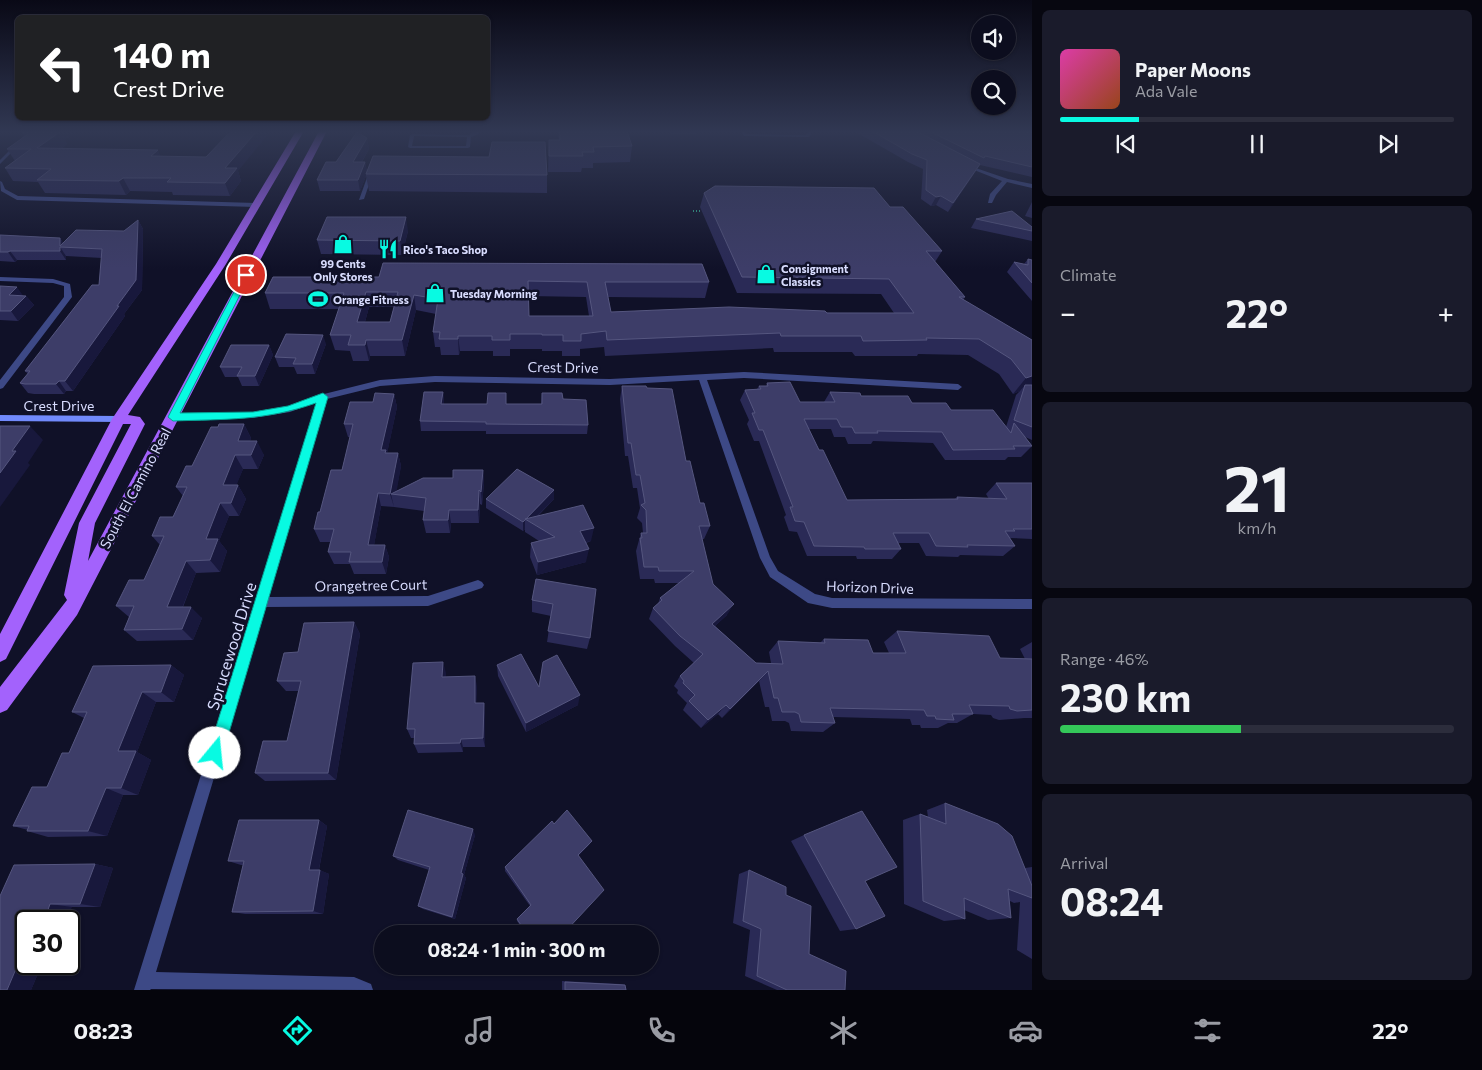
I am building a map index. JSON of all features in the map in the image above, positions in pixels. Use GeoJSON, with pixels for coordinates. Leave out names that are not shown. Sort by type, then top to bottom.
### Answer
{"type":"FeatureCollection","features":[{"type":"Feature","properties":{"kind":"main road"},"geometry":{"type":"LineString","coordinates":[[0,652],[119,419],[221,264],[274,177]]}},
{"type":"Feature","properties":{"kind":"main road","name":"South El Camino Real"},"geometry":{"type":"LineString","coordinates":[[0,703],[71,609],[173,417],[283,195],[294,177]]}},
{"type":"Feature","properties":{"kind":"main road"},"geometry":{"type":"LineString","coordinates":[[71,609],[87,522],[138,424],[135,420],[119,419]]}},
{"type":"Feature","properties":{"kind":"street"},"geometry":{"type":"LineString","coordinates":[[999,177],[1032,186]]}},
{"type":"Feature","properties":{"kind":"street"},"geometry":{"type":"LineString","coordinates":[[990,202],[993,194],[1006,180]]}},
{"type":"Feature","properties":{"kind":"street"},"geometry":{"type":"LineString","coordinates":[[0,279],[54,280],[68,285],[68,298],[0,386]]}},
{"type":"Feature","properties":{"kind":"street","name":"Crest Drive"},"geometry":{"type":"LineString","coordinates":[[173,417],[253,415],[290,409],[323,397],[380,383],[435,379],[610,382],[744,375],[958,386]]}},
{"type":"Feature","properties":{"kind":"street","name":"Horizon Drive"},"geometry":{"type":"LineString","coordinates":[[702,377],[765,558],[774,574],[812,599],[832,603],[1032,604]]}},
{"type":"Feature","properties":{"kind":"street","name":"Sprucewood Drive"},"geometry":{"type":"LineString","coordinates":[[144,985],[323,397]]}},
{"type":"Feature","properties":{"kind":"street","name":"Crest Drive"},"geometry":{"type":"LineString","coordinates":[[0,418],[119,419]]}},
{"type":"Feature","properties":{"kind":"street","name":"Orangetree Court"},"geometry":{"type":"LineString","coordinates":[[262,602],[428,601],[478,585]]}},
{"type":"Feature","properties":{"kind":"street"},"geometry":{"type":"LineString","coordinates":[[144,985],[354,985],[365,990]]}},
{"type":"Feature","properties":{"kind":"lane"},"geometry":{"type":"LineString","coordinates":[[361,199],[370,177]]}},
{"type":"Feature","properties":{"kind":"lane"},"geometry":{"type":"LineString","coordinates":[[0,182],[3,190],[17,198],[257,205]]}},
{"type":"Feature","properties":{"kind":"path"},"geometry":{"type":"LineString","coordinates":[[693,211],[702,211]]}},
{"type":"Feature","properties":{"kind":"building"},"geometry":{"type":"Polygon","coordinates":[[[41,177],[230,177],[225,183],[167,182],[171,178],[123,178],[119,181],[37,180],[41,177]]]}},
{"type":"Feature","properties":{"kind":"building"},"geometry":{"type":"Polygon","coordinates":[[[318,177],[359,177],[358,180],[317,180],[318,177]]]}},
{"type":"Feature","properties":{"kind":"building"},"geometry":{"type":"Polygon","coordinates":[[[926,177],[971,177],[953,203],[941,196],[936,197],[926,190],[926,177]]]}},
{"type":"Feature","properties":{"kind":"building"},"geometry":{"type":"Polygon","coordinates":[[[715,186],[874,188],[890,207],[903,207],[942,251],[926,251],[965,297],[959,297],[1032,340],[1032,376],[1026,378],[1011,359],[979,339],[926,338],[927,340],[863,341],[861,336],[781,336],[780,333],[607,340],[606,331],[581,334],[581,341],[563,341],[563,335],[542,334],[510,334],[510,340],[492,340],[492,336],[458,336],[458,339],[439,339],[440,332],[433,332],[438,299],[414,295],[402,340],[366,340],[365,345],[348,345],[351,335],[330,335],[344,293],[265,293],[273,277],[379,277],[383,263],[702,264],[709,282],[605,282],[611,312],[729,307],[825,311],[827,313],[914,313],[889,279],[742,277],[704,193],[715,186]],[[528,281],[529,316],[593,316],[587,282],[528,281]],[[366,292],[357,322],[390,322],[398,292],[366,292]]]}},
{"type":"Feature","properties":{"kind":"building"},"geometry":{"type":"Polygon","coordinates":[[[1012,211],[1032,227],[1032,231],[976,219],[1012,211]]]}},
{"type":"Feature","properties":{"kind":"building"},"geometry":{"type":"Polygon","coordinates":[[[327,217],[406,217],[400,241],[317,240],[327,217]]]}},
{"type":"Feature","properties":{"kind":"building"},"geometry":{"type":"Polygon","coordinates":[[[138,220],[136,280],[65,381],[59,381],[56,384],[20,383],[30,371],[25,371],[92,285],[99,285],[102,249],[60,247],[60,251],[0,252],[0,235],[60,238],[60,246],[76,230],[124,231],[138,220]]]}},
{"type":"Feature","properties":{"kind":"building"},"geometry":{"type":"Polygon","coordinates":[[[1028,259],[1032,260],[1032,283],[1014,262],[1028,265],[1028,259]]]}},
{"type":"Feature","properties":{"kind":"building"},"geometry":{"type":"Polygon","coordinates":[[[0,286],[17,287],[9,295],[26,296],[11,311],[0,311],[0,286]]]}},
{"type":"Feature","properties":{"kind":"building"},"geometry":{"type":"Polygon","coordinates":[[[286,334],[323,335],[312,364],[293,364],[296,358],[275,357],[286,334]]]}},
{"type":"Feature","properties":{"kind":"building"},"geometry":{"type":"Polygon","coordinates":[[[231,345],[269,345],[255,376],[237,376],[242,367],[220,367],[231,345]]]}},
{"type":"Feature","properties":{"kind":"building"},"geometry":{"type":"Polygon","coordinates":[[[790,382],[800,402],[835,402],[830,392],[860,393],[861,396],[908,396],[912,403],[946,403],[951,410],[993,410],[1011,433],[1014,423],[1032,446],[1013,446],[1015,449],[953,450],[942,432],[877,431],[878,433],[855,433],[852,427],[841,427],[837,419],[804,419],[819,450],[823,450],[847,500],[958,499],[957,497],[1007,499],[996,483],[1032,483],[1032,529],[1005,531],[1015,546],[936,546],[929,533],[893,533],[901,549],[814,546],[804,522],[795,521],[790,507],[793,507],[763,430],[759,430],[752,413],[755,413],[745,390],[761,389],[759,386],[768,386],[767,383],[790,382]]]}},
{"type":"Feature","properties":{"kind":"building"},"geometry":{"type":"Polygon","coordinates":[[[1025,385],[1032,385],[1032,427],[1014,420],[1025,385]]]}},
{"type":"Feature","properties":{"kind":"building"},"geometry":{"type":"Polygon","coordinates":[[[622,386],[672,389],[686,461],[690,461],[700,503],[704,503],[710,526],[699,526],[713,584],[734,604],[712,624],[756,663],[783,664],[778,641],[825,643],[824,639],[868,640],[873,653],[906,653],[897,631],[989,636],[1000,658],[1032,659],[1032,710],[1017,711],[1010,709],[1009,706],[969,705],[973,714],[952,714],[954,720],[936,719],[935,716],[927,716],[924,710],[830,708],[835,723],[801,722],[799,714],[795,712],[782,712],[778,698],[774,698],[768,671],[730,709],[726,705],[708,720],[689,701],[695,695],[683,683],[684,681],[680,676],[703,654],[680,636],[653,608],[662,600],[660,598],[694,571],[659,571],[658,567],[644,567],[640,538],[642,538],[641,533],[647,533],[646,510],[641,505],[645,503],[640,475],[636,475],[631,443],[628,443],[622,386]]]}},
{"type":"Feature","properties":{"kind":"building"},"geometry":{"type":"Polygon","coordinates":[[[424,392],[443,392],[441,404],[487,404],[488,393],[506,393],[506,404],[542,404],[542,393],[562,393],[563,399],[586,400],[588,425],[420,421],[424,392]]]}},
{"type":"Feature","properties":{"kind":"building"},"geometry":{"type":"Polygon","coordinates":[[[375,393],[394,394],[381,450],[386,450],[385,453],[398,453],[390,494],[378,493],[368,545],[385,545],[382,562],[349,562],[351,552],[328,552],[334,529],[314,529],[331,470],[342,470],[353,424],[344,424],[350,402],[373,402],[375,393]]]}},
{"type":"Feature","properties":{"kind":"building"},"geometry":{"type":"Polygon","coordinates":[[[219,424],[244,424],[238,441],[257,441],[251,455],[235,455],[223,485],[238,485],[231,503],[220,503],[206,539],[218,539],[210,560],[186,561],[167,607],[191,607],[182,629],[124,630],[134,606],[116,606],[129,580],[144,580],[164,536],[152,536],[160,517],[173,517],[187,487],[176,487],[186,466],[192,466],[211,427],[218,427],[219,424]]]}},
{"type":"Feature","properties":{"kind":"building"},"geometry":{"type":"Polygon","coordinates":[[[0,426],[30,426],[12,451],[16,451],[0,473],[0,426]]]}},
{"type":"Feature","properties":{"kind":"building"},"geometry":{"type":"Polygon","coordinates":[[[517,469],[554,490],[523,522],[486,499],[517,469]]]}},
{"type":"Feature","properties":{"kind":"building"},"geometry":{"type":"Polygon","coordinates":[[[453,470],[483,470],[478,510],[449,510],[448,520],[423,520],[426,498],[391,494],[423,478],[453,478],[453,470]]]}},
{"type":"Feature","properties":{"kind":"building"},"geometry":{"type":"Polygon","coordinates":[[[583,505],[594,528],[580,531],[589,549],[538,562],[531,543],[555,537],[525,519],[583,505]]]}},
{"type":"Feature","properties":{"kind":"building"},"geometry":{"type":"Polygon","coordinates":[[[536,579],[596,589],[590,638],[548,631],[553,604],[532,600],[536,579]]]}},
{"type":"Feature","properties":{"kind":"building"},"geometry":{"type":"Polygon","coordinates":[[[354,622],[328,773],[255,773],[263,741],[287,741],[301,681],[277,681],[284,653],[298,652],[304,623],[354,622]]]}},
{"type":"Feature","properties":{"kind":"building"},"geometry":{"type":"Polygon","coordinates":[[[521,654],[539,687],[543,662],[557,655],[580,695],[526,723],[497,665],[521,654]]]}},
{"type":"Feature","properties":{"kind":"building"},"geometry":{"type":"Polygon","coordinates":[[[443,662],[442,677],[475,676],[475,703],[484,703],[483,738],[461,739],[460,743],[414,744],[415,729],[407,729],[413,663],[443,662]]]}},
{"type":"Feature","properties":{"kind":"building"},"geometry":{"type":"Polygon","coordinates":[[[171,665],[161,692],[142,692],[118,751],[136,751],[121,788],[106,788],[88,831],[27,831],[29,826],[13,826],[32,787],[47,787],[62,753],[69,753],[87,712],[72,712],[93,666],[171,665]]]}},
{"type":"Feature","properties":{"kind":"building"},"geometry":{"type":"Polygon","coordinates":[[[945,803],[998,824],[1012,836],[1032,886],[1032,898],[1008,889],[1011,918],[964,898],[965,919],[923,901],[920,814],[946,824],[945,803]]]}},
{"type":"Feature","properties":{"kind":"building"},"geometry":{"type":"Polygon","coordinates":[[[408,810],[473,829],[452,917],[418,906],[430,867],[393,856],[408,810]]]}},
{"type":"Feature","properties":{"kind":"building"},"geometry":{"type":"Polygon","coordinates":[[[567,810],[592,841],[578,855],[604,890],[571,925],[521,925],[517,919],[531,905],[505,867],[552,821],[554,824],[567,810]]]}},
{"type":"Feature","properties":{"kind":"building"},"geometry":{"type":"Polygon","coordinates":[[[862,811],[897,867],[865,881],[885,916],[856,929],[804,835],[862,811]]]}},
{"type":"Feature","properties":{"kind":"building"},"geometry":{"type":"Polygon","coordinates":[[[239,820],[319,820],[309,870],[320,870],[313,911],[232,912],[244,861],[228,861],[239,820]]]}},
{"type":"Feature","properties":{"kind":"building"},"geometry":{"type":"Polygon","coordinates":[[[95,864],[80,904],[50,904],[48,910],[15,910],[15,971],[7,990],[0,990],[0,896],[14,865],[95,864]]]}},
{"type":"Feature","properties":{"kind":"building"},"geometry":{"type":"Polygon","coordinates":[[[749,870],[786,887],[786,895],[811,906],[809,954],[846,971],[845,990],[787,990],[757,976],[761,929],[743,921],[749,870]]]}},
{"type":"Feature","properties":{"kind":"building"},"geometry":{"type":"Polygon","coordinates":[[[565,982],[625,985],[626,990],[565,990],[565,982]]]}},
{"type":"Feature","properties":{"kind":"place","name":"99 Cents Only Stores"},"geometry":{"type":"Point","coordinates":[343,244]}},
{"type":"Feature","properties":{"kind":"place","name":"Rico's Taco Shop"},"geometry":{"type":"Point","coordinates":[388,249]}},
{"type":"Feature","properties":{"kind":"place","name":"Consignment Classics"},"geometry":{"type":"Point","coordinates":[766,274]}},
{"type":"Feature","properties":{"kind":"place","name":"Tuesday Morning"},"geometry":{"type":"Point","coordinates":[435,293]}},
{"type":"Feature","properties":{"kind":"place","name":"Orange Fitness"},"geometry":{"type":"Point","coordinates":[318,299]}},
{"type":"Feature","properties":{"kind":"route"},"geometry":{"type":"LineString","coordinates":[[215,753],[323,397],[290,409],[253,415],[173,417],[246,275]]}}]}
